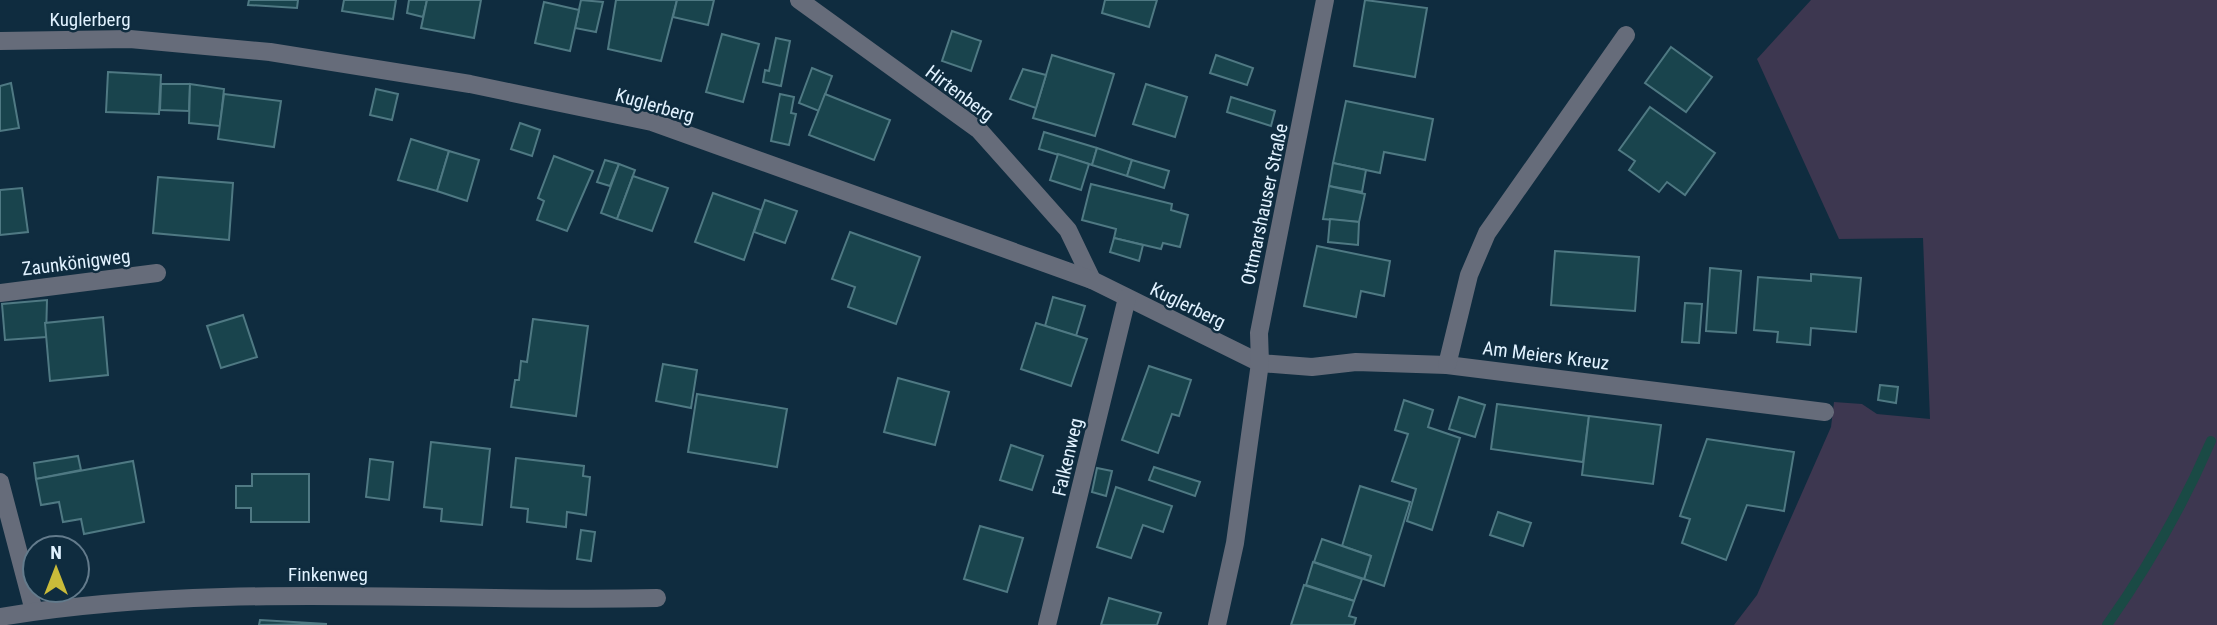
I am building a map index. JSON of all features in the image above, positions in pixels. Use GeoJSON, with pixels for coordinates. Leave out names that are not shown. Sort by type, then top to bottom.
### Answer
{"type":"FeatureCollection","features":[{"type":"Feature","properties":{"kind":"street","name":"Hirtenberg"},"geometry":{"type":"LineString","coordinates":[[799,0],[979,130],[1068,230],[1092,280]]}},
{"type":"Feature","properties":{"kind":"street","name":"Ottmarshauser Straße"},"geometry":{"type":"LineString","coordinates":[[1217,625],[1235,543],[1260,363],[1259,333],[1325,0]]}},
{"type":"Feature","properties":{"kind":"street"},"geometry":{"type":"LineString","coordinates":[[1447,365],[1469,275],[1487,233],[1626,35]]}},
{"type":"Feature","properties":{"kind":"street","name":"Kuglerberg"},"geometry":{"type":"LineString","coordinates":[[0,41],[130,39],[271,52],[470,84],[652,122],[1092,280],[1260,363]]}},
{"type":"Feature","properties":{"kind":"street","name":"Zaunkönigweg"},"geometry":{"type":"LineString","coordinates":[[0,293],[157,273]]}},
{"type":"Feature","properties":{"kind":"street","name":"Falkenweg"},"geometry":{"type":"LineString","coordinates":[[1047,625],[1127,298]]}},
{"type":"Feature","properties":{"kind":"street","name":"Am Meiers Kreuz"},"geometry":{"type":"LineString","coordinates":[[1260,363],[1312,367],[1356,362],[1447,365],[1825,412]]}},
{"type":"Feature","properties":{"kind":"street"},"geometry":{"type":"LineString","coordinates":[[0,482],[34,611]]}},
{"type":"Feature","properties":{"kind":"street","name":"Finkenweg"},"geometry":{"type":"LineString","coordinates":[[0,617],[135,600],[231,595],[657,598]]}},
{"type":"Feature","properties":{"kind":"shaded area"},"geometry":{"type":"Polygon","coordinates":[[[1811,0],[2217,0],[2217,625],[1734,625],[1757,595],[1831,427],[1834,402],[1862,404],[1877,414],[1930,419],[1923,238],[1839,239],[1757,59],[1811,0]]]}},
{"type":"Feature","properties":{"kind":"building"},"geometry":{"type":"Polygon","coordinates":[[[249,0],[298,0],[297,8],[248,5],[249,0]]]}},
{"type":"Feature","properties":{"kind":"building"},"geometry":{"type":"Polygon","coordinates":[[[344,0],[396,0],[393,19],[342,11],[344,0]]]}},
{"type":"Feature","properties":{"kind":"building"},"geometry":{"type":"Polygon","coordinates":[[[409,0],[427,0],[423,17],[407,13],[409,0]]]}},
{"type":"Feature","properties":{"kind":"building"},"geometry":{"type":"Polygon","coordinates":[[[427,0],[481,0],[474,38],[421,28],[427,0]]]}},
{"type":"Feature","properties":{"kind":"building"},"geometry":{"type":"Polygon","coordinates":[[[581,0],[603,2],[596,32],[575,28],[581,0]]]}},
{"type":"Feature","properties":{"kind":"building"},"geometry":{"type":"Polygon","coordinates":[[[616,0],[677,0],[661,61],[608,49],[616,0]]]}},
{"type":"Feature","properties":{"kind":"building"},"geometry":{"type":"Polygon","coordinates":[[[677,0],[714,0],[708,25],[673,17],[677,0]]]}},
{"type":"Feature","properties":{"kind":"building"},"geometry":{"type":"Polygon","coordinates":[[[1105,0],[1157,0],[1149,27],[1102,13],[1105,0]]]}},
{"type":"Feature","properties":{"kind":"building"},"geometry":{"type":"Polygon","coordinates":[[[1365,0],[1427,8],[1415,77],[1354,66],[1365,0]]]}},
{"type":"Feature","properties":{"kind":"building"},"geometry":{"type":"Polygon","coordinates":[[[544,2],[579,10],[570,51],[535,43],[544,2]]]}},
{"type":"Feature","properties":{"kind":"building"},"geometry":{"type":"Polygon","coordinates":[[[952,31],[981,41],[971,71],[942,61],[952,31]]]}},
{"type":"Feature","properties":{"kind":"building"},"geometry":{"type":"Polygon","coordinates":[[[722,34],[759,44],[743,102],[706,92],[722,34]]]}},
{"type":"Feature","properties":{"kind":"building"},"geometry":{"type":"Polygon","coordinates":[[[776,38],[790,41],[781,86],[763,82],[765,70],[769,71],[776,38]]]}},
{"type":"Feature","properties":{"kind":"building"},"geometry":{"type":"Polygon","coordinates":[[[1671,47],[1712,77],[1686,112],[1645,83],[1671,47]]]}},
{"type":"Feature","properties":{"kind":"building"},"geometry":{"type":"Polygon","coordinates":[[[1052,55],[1114,74],[1095,136],[1033,118],[1052,55]]]}},
{"type":"Feature","properties":{"kind":"building"},"geometry":{"type":"Polygon","coordinates":[[[1216,55],[1253,68],[1247,85],[1210,73],[1216,55]]]}},
{"type":"Feature","properties":{"kind":"building"},"geometry":{"type":"Polygon","coordinates":[[[812,68],[832,76],[819,111],[799,103],[812,68]]]}},
{"type":"Feature","properties":{"kind":"building"},"geometry":{"type":"Polygon","coordinates":[[[1023,69],[1046,75],[1036,108],[1010,99],[1023,69]]]}},
{"type":"Feature","properties":{"kind":"building"},"geometry":{"type":"Polygon","coordinates":[[[108,72],[161,75],[159,114],[106,112],[108,72]]]}},
{"type":"Feature","properties":{"kind":"building"},"geometry":{"type":"Polygon","coordinates":[[[11,83],[19,128],[0,131],[0,86],[11,83]]]}},
{"type":"Feature","properties":{"kind":"building"},"geometry":{"type":"Polygon","coordinates":[[[161,84],[190,84],[189,111],[160,110],[161,84]]]}},
{"type":"Feature","properties":{"kind":"building"},"geometry":{"type":"Polygon","coordinates":[[[190,84],[224,89],[220,126],[189,123],[190,84]]]}},
{"type":"Feature","properties":{"kind":"building"},"geometry":{"type":"Polygon","coordinates":[[[1146,84],[1187,97],[1175,137],[1133,124],[1146,84]]]}},
{"type":"Feature","properties":{"kind":"building"},"geometry":{"type":"Polygon","coordinates":[[[376,89],[398,94],[392,120],[370,115],[376,89]]]}},
{"type":"Feature","properties":{"kind":"building"},"geometry":{"type":"Polygon","coordinates":[[[224,94],[281,101],[274,147],[218,139],[224,94]]]}},
{"type":"Feature","properties":{"kind":"building"},"geometry":{"type":"Polygon","coordinates":[[[780,94],[794,97],[791,113],[796,114],[789,145],[771,141],[780,94]]]}},
{"type":"Feature","properties":{"kind":"building"},"geometry":{"type":"Polygon","coordinates":[[[825,94],[890,120],[874,160],[809,135],[825,94]]]}},
{"type":"Feature","properties":{"kind":"building"},"geometry":{"type":"Polygon","coordinates":[[[1231,97],[1275,111],[1271,126],[1227,112],[1231,97]]]}},
{"type":"Feature","properties":{"kind":"building"},"geometry":{"type":"Polygon","coordinates":[[[1346,101],[1433,119],[1425,160],[1384,152],[1380,173],[1333,163],[1346,101]]]}},
{"type":"Feature","properties":{"kind":"building"},"geometry":{"type":"Polygon","coordinates":[[[1650,107],[1715,153],[1685,195],[1667,182],[1659,192],[1629,170],[1635,161],[1619,150],[1650,107]]]}},
{"type":"Feature","properties":{"kind":"building"},"geometry":{"type":"Polygon","coordinates":[[[520,123],[540,130],[532,156],[511,149],[520,123]]]}},
{"type":"Feature","properties":{"kind":"building"},"geometry":{"type":"Polygon","coordinates":[[[1044,132],[1097,148],[1092,165],[1039,149],[1044,132]]]}},
{"type":"Feature","properties":{"kind":"building"},"geometry":{"type":"Polygon","coordinates":[[[411,139],[449,151],[437,191],[398,180],[411,139]]]}},
{"type":"Feature","properties":{"kind":"building"},"geometry":{"type":"Polygon","coordinates":[[[1097,148],[1132,160],[1127,176],[1092,165],[1097,148]]]}},
{"type":"Feature","properties":{"kind":"building"},"geometry":{"type":"Polygon","coordinates":[[[449,151],[479,160],[467,201],[437,191],[449,151]]]}},
{"type":"Feature","properties":{"kind":"building"},"geometry":{"type":"Polygon","coordinates":[[[1058,154],[1089,164],[1081,190],[1050,180],[1058,154]]]}},
{"type":"Feature","properties":{"kind":"building"},"geometry":{"type":"Polygon","coordinates":[[[554,156],[593,171],[567,231],[537,220],[544,201],[538,198],[554,156]]]}},
{"type":"Feature","properties":{"kind":"building"},"geometry":{"type":"Polygon","coordinates":[[[605,160],[619,164],[610,186],[597,182],[605,160]]]}},
{"type":"Feature","properties":{"kind":"building"},"geometry":{"type":"Polygon","coordinates":[[[1132,160],[1169,171],[1164,188],[1127,176],[1132,160]]]}},
{"type":"Feature","properties":{"kind":"building"},"geometry":{"type":"Polygon","coordinates":[[[1333,163],[1366,170],[1362,192],[1329,186],[1333,163]]]}},
{"type":"Feature","properties":{"kind":"building"},"geometry":{"type":"Polygon","coordinates":[[[619,164],[635,170],[617,219],[601,213],[619,164]]]}},
{"type":"Feature","properties":{"kind":"building"},"geometry":{"type":"Polygon","coordinates":[[[633,176],[668,188],[652,231],[617,219],[633,176]]]}},
{"type":"Feature","properties":{"kind":"building"},"geometry":{"type":"Polygon","coordinates":[[[158,177],[233,183],[229,240],[153,233],[158,177]]]}},
{"type":"Feature","properties":{"kind":"building"},"geometry":{"type":"Polygon","coordinates":[[[1091,184],[1172,204],[1171,210],[1188,215],[1180,247],[1163,243],[1161,249],[1114,238],[1116,229],[1082,220],[1091,184]]]}},
{"type":"Feature","properties":{"kind":"building"},"geometry":{"type":"Polygon","coordinates":[[[1329,186],[1365,194],[1359,222],[1323,219],[1329,186]]]}},
{"type":"Feature","properties":{"kind":"building"},"geometry":{"type":"Polygon","coordinates":[[[22,188],[28,232],[0,235],[0,190],[22,188]]]}},
{"type":"Feature","properties":{"kind":"building"},"geometry":{"type":"Polygon","coordinates":[[[713,193],[761,210],[744,260],[695,242],[713,193]]]}},
{"type":"Feature","properties":{"kind":"building"},"geometry":{"type":"Polygon","coordinates":[[[765,200],[797,211],[785,243],[754,232],[765,200]]]}},
{"type":"Feature","properties":{"kind":"building"},"geometry":{"type":"Polygon","coordinates":[[[1330,219],[1359,222],[1358,245],[1328,242],[1330,219]]]}},
{"type":"Feature","properties":{"kind":"building"},"geometry":{"type":"Polygon","coordinates":[[[850,232],[920,257],[896,324],[848,307],[855,287],[832,279],[850,232]]]}},
{"type":"Feature","properties":{"kind":"building"},"geometry":{"type":"Polygon","coordinates":[[[1114,238],[1143,245],[1139,261],[1110,252],[1114,238]]]}},
{"type":"Feature","properties":{"kind":"building"},"geometry":{"type":"Polygon","coordinates":[[[1317,246],[1390,261],[1384,296],[1361,291],[1356,317],[1304,306],[1317,246]]]}},
{"type":"Feature","properties":{"kind":"building"},"geometry":{"type":"Polygon","coordinates":[[[1555,251],[1639,257],[1635,311],[1551,305],[1555,251]]]}},
{"type":"Feature","properties":{"kind":"building"},"geometry":{"type":"Polygon","coordinates":[[[1710,268],[1741,271],[1736,333],[1706,331],[1710,268]]]}},
{"type":"Feature","properties":{"kind":"building"},"geometry":{"type":"Polygon","coordinates":[[[1811,274],[1861,278],[1856,332],[1811,328],[1810,345],[1777,342],[1778,332],[1754,330],[1758,277],[1811,281],[1811,274]]]}},
{"type":"Feature","properties":{"kind":"building"},"geometry":{"type":"Polygon","coordinates":[[[1053,297],[1085,306],[1076,336],[1045,326],[1053,297]]]}},
{"type":"Feature","properties":{"kind":"building"},"geometry":{"type":"Polygon","coordinates":[[[47,300],[46,337],[5,340],[2,304],[47,300]]]}},
{"type":"Feature","properties":{"kind":"building"},"geometry":{"type":"Polygon","coordinates":[[[1685,303],[1702,304],[1699,343],[1682,342],[1685,303]]]}},
{"type":"Feature","properties":{"kind":"building"},"geometry":{"type":"Polygon","coordinates":[[[243,315],[257,357],[221,368],[207,326],[243,315]]]}},
{"type":"Feature","properties":{"kind":"building"},"geometry":{"type":"Polygon","coordinates":[[[103,317],[108,375],[50,381],[45,323],[103,317]]]}},
{"type":"Feature","properties":{"kind":"building"},"geometry":{"type":"Polygon","coordinates":[[[533,319],[588,326],[576,416],[511,407],[521,361],[527,362],[533,319]]]}},
{"type":"Feature","properties":{"kind":"building"},"geometry":{"type":"Polygon","coordinates":[[[1036,323],[1087,339],[1071,386],[1021,369],[1036,323]]]}},
{"type":"Feature","properties":{"kind":"building"},"geometry":{"type":"Polygon","coordinates":[[[663,364],[697,370],[691,408],[656,401],[663,364]]]}},
{"type":"Feature","properties":{"kind":"building"},"geometry":{"type":"Polygon","coordinates":[[[1149,366],[1191,380],[1179,416],[1172,414],[1158,453],[1122,440],[1149,366]]]}},
{"type":"Feature","properties":{"kind":"building"},"geometry":{"type":"Polygon","coordinates":[[[898,378],[949,392],[935,445],[884,432],[898,378]]]}},
{"type":"Feature","properties":{"kind":"building"},"geometry":{"type":"Polygon","coordinates":[[[1880,385],[1898,387],[1896,403],[1878,400],[1880,385]]]}},
{"type":"Feature","properties":{"kind":"building"},"geometry":{"type":"Polygon","coordinates":[[[697,394],[787,409],[777,467],[688,452],[697,394]]]}},
{"type":"Feature","properties":{"kind":"building"},"geometry":{"type":"Polygon","coordinates":[[[1459,397],[1485,405],[1475,437],[1449,429],[1459,397]]]}},
{"type":"Feature","properties":{"kind":"building"},"geometry":{"type":"Polygon","coordinates":[[[1404,400],[1433,410],[1428,427],[1460,438],[1432,530],[1407,521],[1416,489],[1392,481],[1408,434],[1395,430],[1404,400]]]}},
{"type":"Feature","properties":{"kind":"building"},"geometry":{"type":"Polygon","coordinates":[[[1497,404],[1589,416],[1583,462],[1491,449],[1497,404]]]}},
{"type":"Feature","properties":{"kind":"building"},"geometry":{"type":"Polygon","coordinates":[[[1589,416],[1661,425],[1653,484],[1582,475],[1589,416]]]}},
{"type":"Feature","properties":{"kind":"building"},"geometry":{"type":"Polygon","coordinates":[[[1707,439],[1794,452],[1784,511],[1747,505],[1726,560],[1682,543],[1690,519],[1680,516],[1707,439]]]}},
{"type":"Feature","properties":{"kind":"building"},"geometry":{"type":"Polygon","coordinates":[[[431,442],[490,449],[482,525],[441,521],[442,509],[424,507],[431,442]]]}},
{"type":"Feature","properties":{"kind":"building"},"geometry":{"type":"Polygon","coordinates":[[[1011,445],[1043,456],[1032,490],[1000,480],[1011,445]]]}},
{"type":"Feature","properties":{"kind":"building"},"geometry":{"type":"Polygon","coordinates":[[[78,456],[81,470],[36,479],[34,463],[78,456]]]}},
{"type":"Feature","properties":{"kind":"building"},"geometry":{"type":"Polygon","coordinates":[[[516,458],[584,466],[583,476],[590,477],[586,515],[567,512],[566,527],[527,522],[528,509],[511,507],[516,458]]]}},
{"type":"Feature","properties":{"kind":"building"},"geometry":{"type":"Polygon","coordinates":[[[370,459],[393,462],[389,500],[366,497],[370,459]]]}},
{"type":"Feature","properties":{"kind":"building"},"geometry":{"type":"Polygon","coordinates":[[[133,461],[144,522],[84,534],[81,519],[63,522],[59,502],[41,505],[36,479],[133,461]]]}},
{"type":"Feature","properties":{"kind":"building"},"geometry":{"type":"Polygon","coordinates":[[[1154,467],[1200,482],[1195,496],[1149,480],[1154,467]]]}},
{"type":"Feature","properties":{"kind":"building"},"geometry":{"type":"Polygon","coordinates":[[[1097,468],[1112,471],[1106,496],[1092,492],[1097,468]]]}},
{"type":"Feature","properties":{"kind":"building"},"geometry":{"type":"Polygon","coordinates":[[[252,474],[309,474],[309,522],[251,522],[251,508],[236,508],[236,486],[252,486],[252,474]]]}},
{"type":"Feature","properties":{"kind":"building"},"geometry":{"type":"Polygon","coordinates":[[[1360,486],[1410,502],[1384,586],[1364,579],[1371,556],[1342,546],[1360,486]]]}},
{"type":"Feature","properties":{"kind":"building"},"geometry":{"type":"Polygon","coordinates":[[[1116,487],[1172,506],[1163,532],[1143,525],[1131,558],[1097,547],[1116,487]]]}},
{"type":"Feature","properties":{"kind":"building"},"geometry":{"type":"Polygon","coordinates":[[[1498,512],[1531,523],[1523,546],[1490,535],[1498,512]]]}},
{"type":"Feature","properties":{"kind":"building"},"geometry":{"type":"Polygon","coordinates":[[[980,526],[1023,538],[1007,592],[964,579],[980,526]]]}},
{"type":"Feature","properties":{"kind":"building"},"geometry":{"type":"Polygon","coordinates":[[[581,530],[595,532],[591,561],[577,559],[581,530]]]}},
{"type":"Feature","properties":{"kind":"building"},"geometry":{"type":"Polygon","coordinates":[[[1322,539],[1371,556],[1364,579],[1314,562],[1322,539]]]}},
{"type":"Feature","properties":{"kind":"building"},"geometry":{"type":"Polygon","coordinates":[[[1313,562],[1362,579],[1354,601],[1306,585],[1313,562]]]}},
{"type":"Feature","properties":{"kind":"building"},"geometry":{"type":"Polygon","coordinates":[[[1304,585],[1354,601],[1349,616],[1356,618],[1354,625],[1291,625],[1304,585]]]}},
{"type":"Feature","properties":{"kind":"building"},"geometry":{"type":"Polygon","coordinates":[[[1109,598],[1161,613],[1157,625],[1101,625],[1109,598]]]}},
{"type":"Feature","properties":{"kind":"building"},"geometry":{"type":"Polygon","coordinates":[[[260,620],[327,624],[259,625],[260,620]]]}},
{"type":"Feature","properties":{"kind":"waterway"},"geometry":{"type":"LineString","coordinates":[[2107,625],[2164,536],[2211,441]]}}]}
